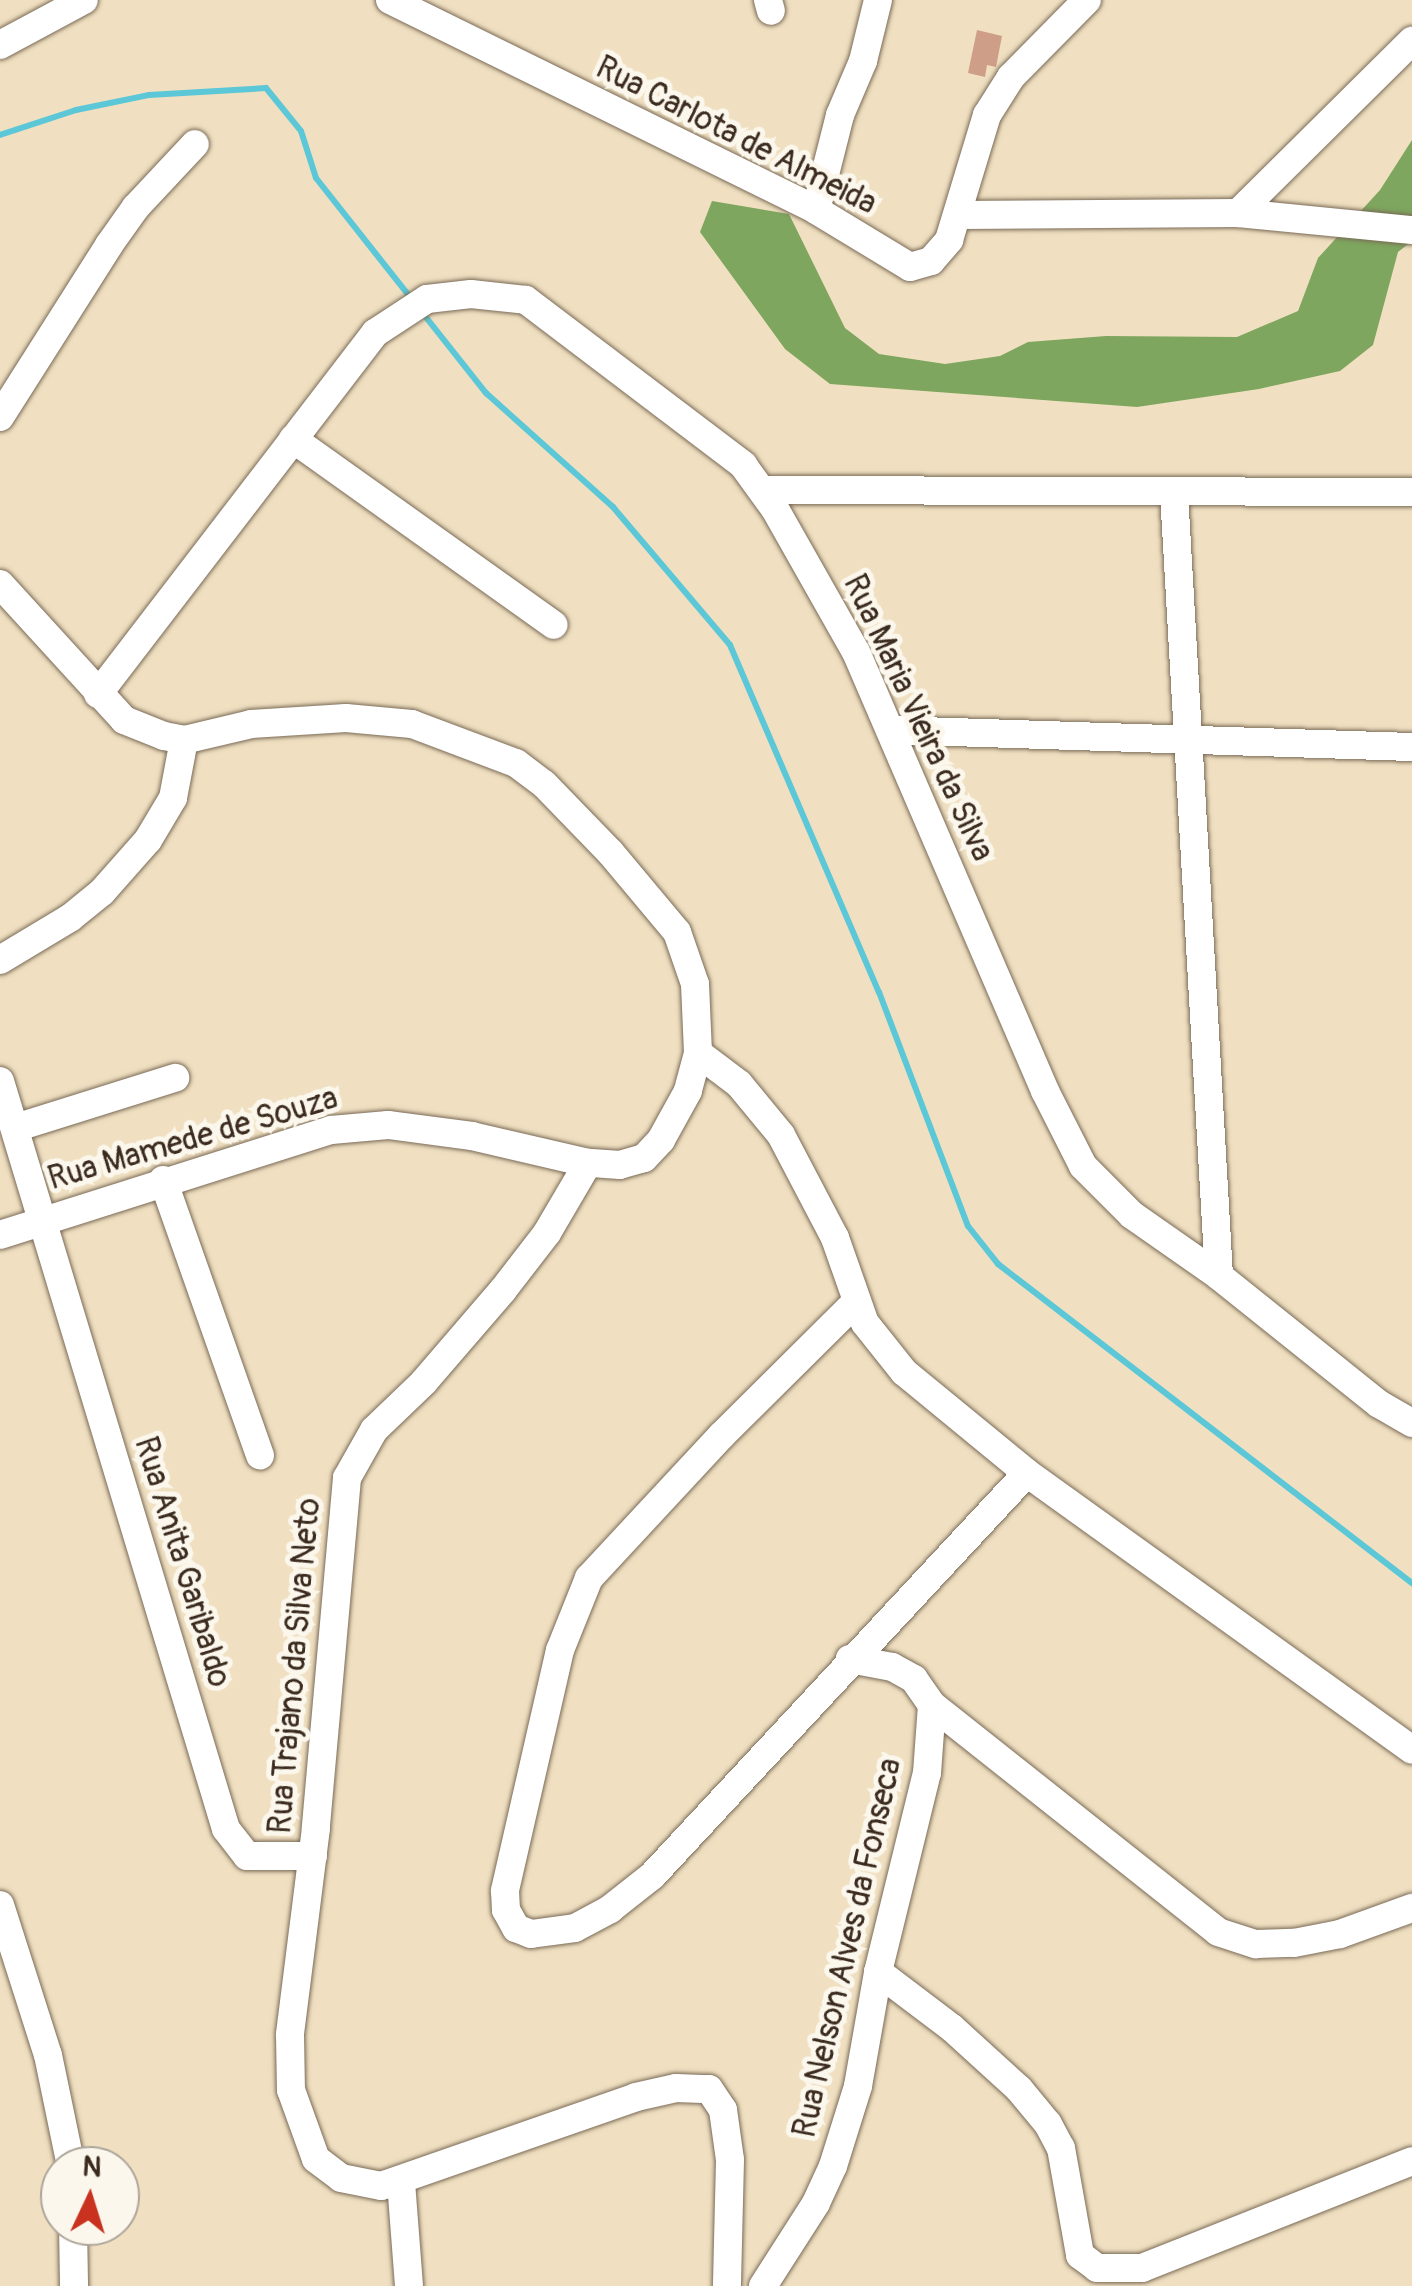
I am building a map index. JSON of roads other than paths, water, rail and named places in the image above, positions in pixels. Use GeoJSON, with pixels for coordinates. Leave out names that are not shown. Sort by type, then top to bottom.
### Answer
{"type":"FeatureCollection","features":[{"type":"Feature","properties":{"kind":"street"},"geometry":{"type":"LineString","coordinates":[[0,45],[84,0]]}},
{"type":"Feature","properties":{"kind":"street","name":"Rua Carlota de Almeida"},"geometry":{"type":"LineString","coordinates":[[393,0],[816,210],[910,268],[932,262],[942,252],[960,215],[987,115],[1012,77],[1087,0]]}},
{"type":"Feature","properties":{"kind":"street"},"geometry":{"type":"LineString","coordinates":[[816,210],[840,115],[863,62],[878,0]]}},
{"type":"Feature","properties":{"kind":"street"},"geometry":{"type":"LineString","coordinates":[[1238,213],[1412,41]]}},
{"type":"Feature","properties":{"kind":"street"},"geometry":{"type":"LineString","coordinates":[[0,416],[136,207],[195,144]]}},
{"type":"Feature","properties":{"kind":"street"},"geometry":{"type":"LineString","coordinates":[[960,215],[1238,213],[1412,230]]}},
{"type":"Feature","properties":{"kind":"street","name":"Rua Maria Vieira da Silva"},"geometry":{"type":"LineString","coordinates":[[98,694],[374,332],[415,305],[471,294],[526,300],[743,465],[763,490],[856,652],[1045,1092],[1083,1166],[1132,1215],[1219,1276],[1380,1404],[1412,1423]]}},
{"type":"Feature","properties":{"kind":"street"},"geometry":{"type":"LineString","coordinates":[[293,439],[554,625]]}},
{"type":"Feature","properties":{"kind":"street"},"geometry":{"type":"LineString","coordinates":[[763,490],[1412,492]]}},
{"type":"Feature","properties":{"kind":"street"},"geometry":{"type":"LineString","coordinates":[[1174,493],[1185,742],[1219,1276]]}},
{"type":"Feature","properties":{"kind":"street"},"geometry":{"type":"LineString","coordinates":[[0,584],[124,720],[184,740],[251,724],[346,718],[412,724],[516,763],[544,784],[610,852],[676,932],[695,984],[698,1053],[739,1084],[781,1135],[835,1238],[856,1302],[880,1345],[904,1372],[1027,1473],[1412,1750]]}},
{"type":"Feature","properties":{"kind":"street"},"geometry":{"type":"LineString","coordinates":[[892,730],[1412,746]]}},
{"type":"Feature","properties":{"kind":"street"},"geometry":{"type":"LineString","coordinates":[[0,960],[102,892],[148,840],[173,798],[184,740]]}},
{"type":"Feature","properties":{"kind":"street","name":"Rua Mamede de Souza"},"geometry":{"type":"LineString","coordinates":[[0,1235],[43,1218],[330,1130],[388,1125],[472,1136],[588,1163],[620,1165],[644,1158],[675,1117],[698,1053]]}},
{"type":"Feature","properties":{"kind":"street"},"geometry":{"type":"LineString","coordinates":[[15,1128],[176,1078]]}},
{"type":"Feature","properties":{"kind":"street"},"geometry":{"type":"LineString","coordinates":[[0,1081],[43,1218]]}},
{"type":"Feature","properties":{"kind":"street","name":"Rua Trajano da Silva Neto"},"geometry":{"type":"LineString","coordinates":[[401,2182],[360,2186],[329,2172],[316,2159],[291,2090],[290,2035],[313,1856],[347,1478],[374,1430],[424,1382],[503,1290],[546,1233],[588,1163]]}},
{"type":"Feature","properties":{"kind":"street"},"geometry":{"type":"LineString","coordinates":[[163,1180],[260,1456]]}},
{"type":"Feature","properties":{"kind":"street","name":"Rua Anita Garibaldo"},"geometry":{"type":"LineString","coordinates":[[43,1218],[226,1829],[248,1856],[313,1856]]}},
{"type":"Feature","properties":{"kind":"street"},"geometry":{"type":"LineString","coordinates":[[856,1302],[720,1436],[590,1578],[560,1650],[505,1891],[506,1910],[516,1928],[531,1934],[576,1928],[610,1909],[652,1876],[1027,1473]]}},
{"type":"Feature","properties":{"kind":"street"},"geometry":{"type":"LineString","coordinates":[[850,1660],[892,1667],[914,1679],[932,1705],[1218,1932],[1256,1944],[1294,1942],[1340,1934],[1412,1908]]}},
{"type":"Feature","properties":{"kind":"street","name":"Rua Nelson Alves da Fonseca"},"geometry":{"type":"LineString","coordinates":[[763,2286],[816,2203],[858,2086],[878,1972],[922,1800],[932,1705]]}},
{"type":"Feature","properties":{"kind":"street"},"geometry":{"type":"LineString","coordinates":[[0,1905],[48,2056],[68,2146]]}},
{"type":"Feature","properties":{"kind":"street"},"geometry":{"type":"LineString","coordinates":[[878,1972],[952,2028],[1019,2090],[1048,2124],[1062,2148],[1080,2255],[1097,2268],[1142,2268],[1410,2171]]}},
{"type":"Feature","properties":{"kind":"street"},"geometry":{"type":"LineString","coordinates":[[409,2286],[401,2182],[636,2097],[676,2088],[709,2089],[723,2110],[730,2160],[728,2286]]}},
{"type":"Feature","properties":{"kind":"street"},"geometry":{"type":"LineString","coordinates":[[74,2246],[74,2286]]}},
{"type":"Feature","properties":{"kind":"waterway"},"geometry":{"type":"LineString","coordinates":[[0,135],[76,110],[149,95],[266,88],[301,131],[316,178],[413,301]]}},
{"type":"Feature","properties":{"kind":"waterway"},"geometry":{"type":"LineString","coordinates":[[421,311],[486,393],[613,507],[730,645],[879,992],[968,1226],[998,1264],[1412,1583]]}}]}
